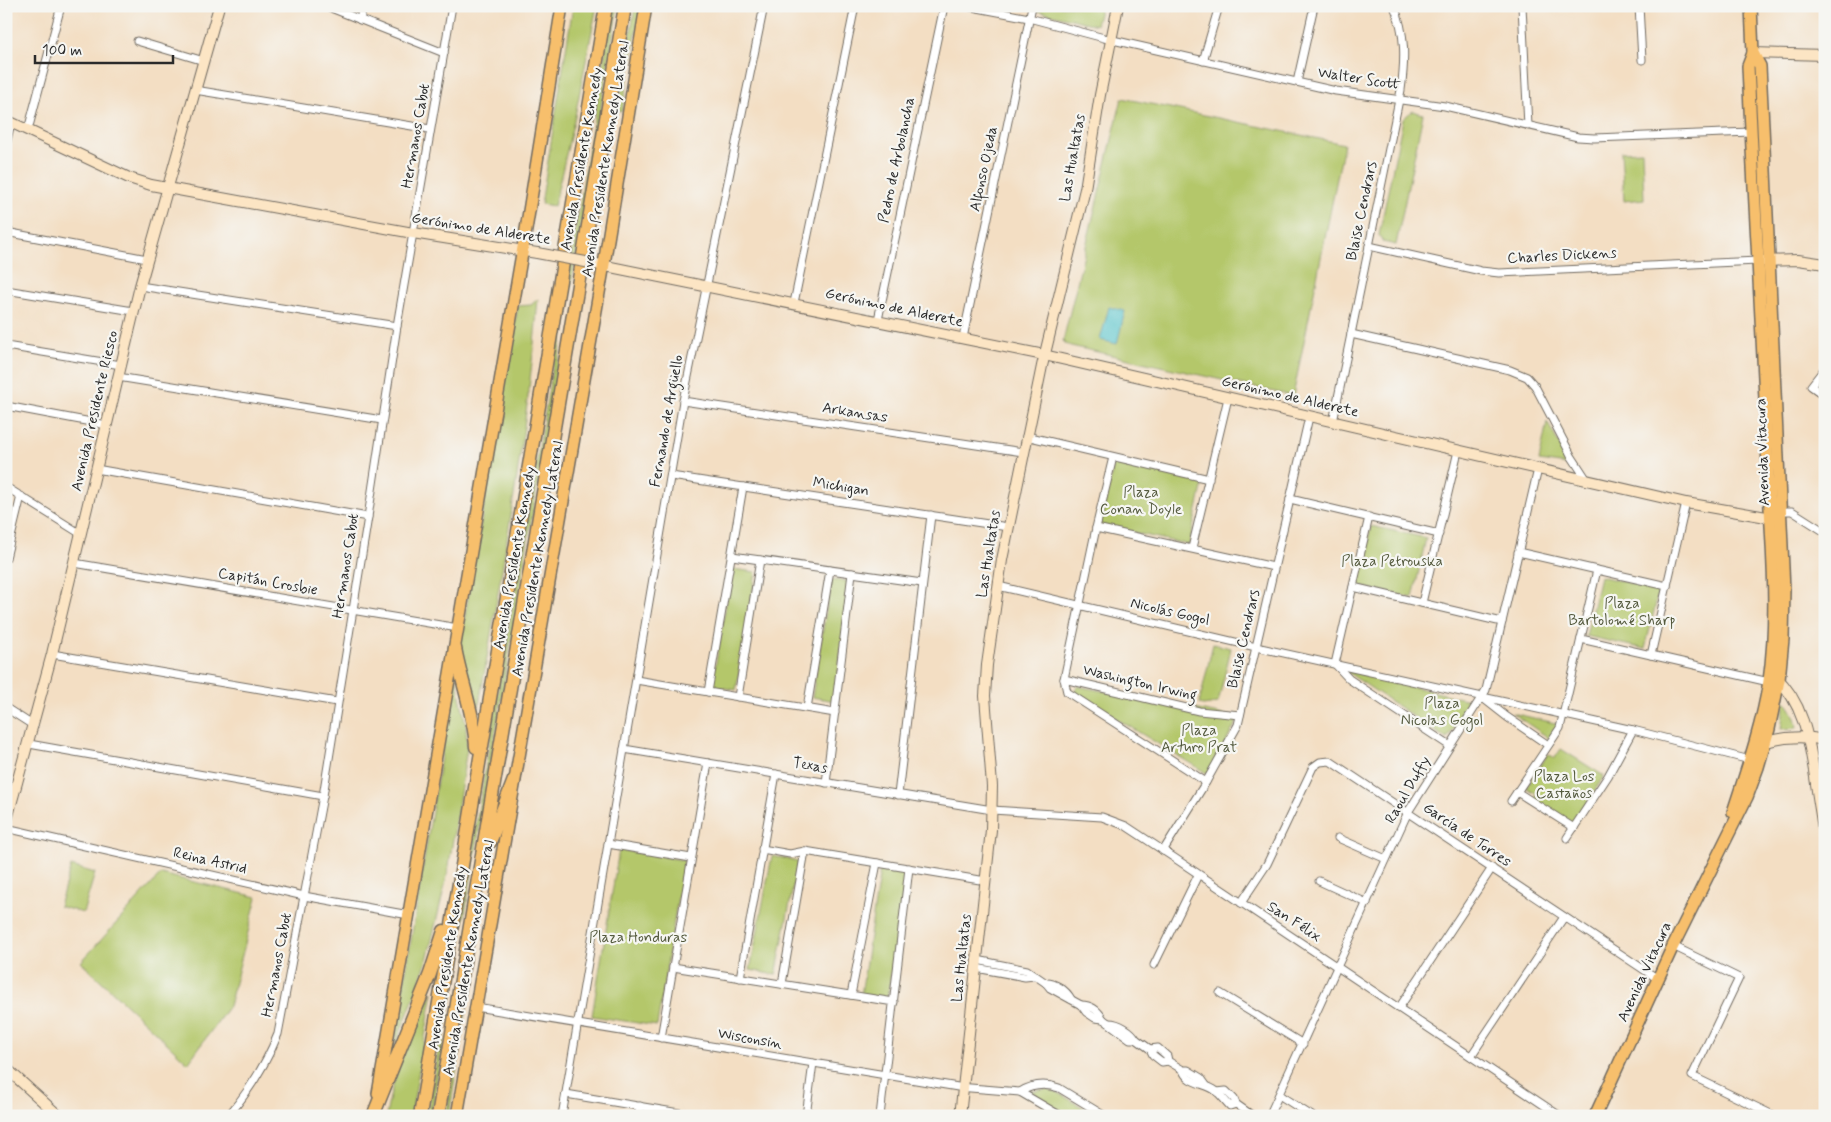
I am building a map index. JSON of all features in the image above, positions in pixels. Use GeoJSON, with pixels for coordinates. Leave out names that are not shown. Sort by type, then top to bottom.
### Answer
{"type":"FeatureCollection","features":[{"type":"Feature","properties":{"kind":"highway","name":"Avenida Presidente Kennedy"},"geometry":{"type":"LineString","coordinates":[[420,1116],[606,6]]}},
{"type":"Feature","properties":{"kind":"highway","name":"Avenida Presidente Kennedy"},"geometry":{"type":"LineString","coordinates":[[438,1116],[625,6]]}},
{"type":"Feature","properties":{"kind":"highway"},"geometry":{"type":"LineString","coordinates":[[455,648],[458,667],[473,720],[476,746],[476,778]]}},
{"type":"Feature","properties":{"kind":"highway"},"geometry":{"type":"LineString","coordinates":[[478,877],[493,831],[514,780]]}},
{"type":"Feature","properties":{"kind":"highway"},"geometry":{"type":"LineString","coordinates":[[375,1114],[430,974],[457,893]]}},
{"type":"Feature","properties":{"kind":"main road","name":"Avenida Presidente Riesco"},"geometry":{"type":"LineString","coordinates":[[6,824],[52,654],[133,311],[219,6]]}},
{"type":"Feature","properties":{"kind":"main road"},"geometry":{"type":"LineString","coordinates":[[375,1114],[523,250],[562,6]]}},
{"type":"Feature","properties":{"kind":"main road","name":"Avenida Presidente Kennedy Lateral"},"geometry":{"type":"LineString","coordinates":[[457,1116],[604,266],[646,6]]}},
{"type":"Feature","properties":{"kind":"main road","name":"Las Hualtatas"},"geometry":{"type":"LineString","coordinates":[[960,1116],[992,810],[985,696],[987,665],[998,586],[1026,436],[1085,189],[1118,6]]}},
{"type":"Feature","properties":{"kind":"main road","name":"Avenida Vitacura"},"geometry":{"type":"LineString","coordinates":[[1751,6],[1753,54],[1748,66],[1751,132],[1764,260]]}},
{"type":"Feature","properties":{"kind":"main road"},"geometry":{"type":"LineString","coordinates":[[1753,54],[1825,56]]}},
{"type":"Feature","properties":{"kind":"main road","name":"Avenida Vitacura"},"geometry":{"type":"LineString","coordinates":[[1595,1116],[1673,946],[1747,797],[1766,741],[1784,619],[1764,260],[1760,66],[1753,54]]}},
{"type":"Feature","properties":{"kind":"main road","name":"Gerónimo de Alderete"},"geometry":{"type":"LineString","coordinates":[[8,121],[129,178],[167,189],[413,233],[523,250],[878,320],[1044,355],[1686,503],[1777,516]]}},
{"type":"Feature","properties":{"kind":"main road"},"geometry":{"type":"LineString","coordinates":[[1764,260],[1798,260],[1825,264]]}},
{"type":"Feature","properties":{"kind":"main road","name":"Avenida Vitacura"},"geometry":{"type":"LineString","coordinates":[[1724,840],[1774,681],[1770,670],[1777,516]]}},
{"type":"Feature","properties":{"kind":"main road"},"geometry":{"type":"LineString","coordinates":[[1774,681],[1798,708],[1809,738],[1825,842]]}},
{"type":"Feature","properties":{"kind":"main road"},"geometry":{"type":"LineString","coordinates":[[1754,745],[1782,738],[1825,740]]}},
{"type":"Feature","properties":{"kind":"main road"},"geometry":{"type":"LineString","coordinates":[[6,1068],[59,1116]]}},
{"type":"Feature","properties":{"kind":"street"},"geometry":{"type":"LineString","coordinates":[[28,130],[61,6]]}},
{"type":"Feature","properties":{"kind":"street"},"geometry":{"type":"LineString","coordinates":[[326,6],[444,53]]}},
{"type":"Feature","properties":{"kind":"street"},"geometry":{"type":"LineString","coordinates":[[360,20],[363,6]]}},
{"type":"Feature","properties":{"kind":"street","name":"Hermanos Cabot"},"geometry":{"type":"LineString","coordinates":[[228,1116],[257,1077],[278,1034],[323,796],[397,326],[452,6]]}},
{"type":"Feature","properties":{"kind":"street","name":"Fernando de Argüello"},"geometry":{"type":"LineString","coordinates":[[562,1116],[683,400],[708,286],[764,6]]}},
{"type":"Feature","properties":{"kind":"street"},"geometry":{"type":"LineString","coordinates":[[794,303],[855,6]]}},
{"type":"Feature","properties":{"kind":"street","name":"Pedro de Arbolancha"},"geometry":{"type":"LineString","coordinates":[[878,320],[944,6]]}},
{"type":"Feature","properties":{"kind":"street","name":"Walter Scott"},"geometry":{"type":"LineString","coordinates":[[967,6],[1029,18],[1111,40],[1352,94],[1445,106],[1585,138],[1751,132]]}},
{"type":"Feature","properties":{"kind":"street","name":"Alfonso Ojeda"},"geometry":{"type":"LineString","coordinates":[[963,338],[1032,6]]}},
{"type":"Feature","properties":{"kind":"street"},"geometry":{"type":"LineString","coordinates":[[1203,61],[1219,6]]}},
{"type":"Feature","properties":{"kind":"street"},"geometry":{"type":"LineString","coordinates":[[1297,82],[1314,6]]}},
{"type":"Feature","properties":{"kind":"street","name":"Blaise Cendrars"},"geometry":{"type":"LineString","coordinates":[[1333,422],[1399,100],[1404,67],[1404,42],[1401,24],[1394,6]]}},
{"type":"Feature","properties":{"kind":"street"},"geometry":{"type":"LineString","coordinates":[[1522,6],[1528,126]]}},
{"type":"Feature","properties":{"kind":"street"},"geometry":{"type":"LineString","coordinates":[[1639,6],[1642,60]]}},
{"type":"Feature","properties":{"kind":"street"},"geometry":{"type":"LineString","coordinates":[[137,41],[204,62]]}},
{"type":"Feature","properties":{"kind":"street"},"geometry":{"type":"LineString","coordinates":[[195,90],[430,129]]}},
{"type":"Feature","properties":{"kind":"street"},"geometry":{"type":"LineString","coordinates":[[6,145],[8,121]]}},
{"type":"Feature","properties":{"kind":"street"},"geometry":{"type":"LineString","coordinates":[[6,232],[147,259]]}},
{"type":"Feature","properties":{"kind":"street","name":"Charles Dickens"},"geometry":{"type":"LineString","coordinates":[[1369,246],[1481,271],[1499,273],[1764,260]]}},
{"type":"Feature","properties":{"kind":"street"},"geometry":{"type":"LineString","coordinates":[[140,286],[397,326]]}},
{"type":"Feature","properties":{"kind":"street"},"geometry":{"type":"LineString","coordinates":[[6,290],[133,311]]}},
{"type":"Feature","properties":{"kind":"street"},"geometry":{"type":"LineString","coordinates":[[1351,334],[1522,374],[1535,386],[1572,457],[1587,480]]}},
{"type":"Feature","properties":{"kind":"street"},"geometry":{"type":"LineString","coordinates":[[6,346],[121,365]]}},
{"type":"Feature","properties":{"kind":"street"},"geometry":{"type":"LineString","coordinates":[[1825,368],[1812,386],[1825,396]]}},
{"type":"Feature","properties":{"kind":"street"},"geometry":{"type":"LineString","coordinates":[[118,377],[382,420]]}},
{"type":"Feature","properties":{"kind":"street"},"geometry":{"type":"LineString","coordinates":[[1192,548],[1228,398]]}},
{"type":"Feature","properties":{"kind":"street","name":"Arkansas"},"geometry":{"type":"LineString","coordinates":[[683,400],[1023,452]]}},
{"type":"Feature","properties":{"kind":"street"},"geometry":{"type":"LineString","coordinates":[[6,406],[107,425]]}},
{"type":"Feature","properties":{"kind":"street","name":"Blaise Cendrars"},"geometry":{"type":"LineString","coordinates":[[1163,851],[1206,782],[1238,725],[1309,416]]}},
{"type":"Feature","properties":{"kind":"street"},"geometry":{"type":"LineString","coordinates":[[1026,436],[1209,479]]}},
{"type":"Feature","properties":{"kind":"street"},"geometry":{"type":"LineString","coordinates":[[1422,603],[1458,451]]}},
{"type":"Feature","properties":{"kind":"street"},"geometry":{"type":"LineString","coordinates":[[1064,679],[1113,457]]}},
{"type":"Feature","properties":{"kind":"street"},"geometry":{"type":"LineString","coordinates":[[1570,476],[1573,468],[1572,457]]}},
{"type":"Feature","properties":{"kind":"street"},"geometry":{"type":"LineString","coordinates":[[96,469],[368,517]]}},
{"type":"Feature","properties":{"kind":"street","name":"Raoul Duffy"},"geometry":{"type":"LineString","coordinates":[[1269,1116],[1408,812],[1482,697],[1488,683],[1538,469]]}},
{"type":"Feature","properties":{"kind":"street","name":"Michigan"},"geometry":{"type":"LineString","coordinates":[[670,476],[1008,527]]}},
{"type":"Feature","properties":{"kind":"street"},"geometry":{"type":"LineString","coordinates":[[708,692],[743,486]]}},
{"type":"Feature","properties":{"kind":"street"},"geometry":{"type":"LineString","coordinates":[[6,487],[81,534]]}},
{"type":"Feature","properties":{"kind":"street"},"geometry":{"type":"LineString","coordinates":[[6,558],[21,496]]}},
{"type":"Feature","properties":{"kind":"street"},"geometry":{"type":"LineString","coordinates":[[1290,499],[1439,534]]}},
{"type":"Feature","properties":{"kind":"street"},"geometry":{"type":"LineString","coordinates":[[1651,655],[1686,503]]}},
{"type":"Feature","properties":{"kind":"street"},"geometry":{"type":"LineString","coordinates":[[1777,516],[1792,511],[1825,532]]}},
{"type":"Feature","properties":{"kind":"street"},"geometry":{"type":"LineString","coordinates":[[898,795],[930,515]]}},
{"type":"Feature","properties":{"kind":"street"},"geometry":{"type":"LineString","coordinates":[[1369,518],[1335,664],[1349,679],[1450,746]]}},
{"type":"Feature","properties":{"kind":"street"},"geometry":{"type":"LineString","coordinates":[[1096,528],[1274,567]]}},
{"type":"Feature","properties":{"kind":"street"},"geometry":{"type":"LineString","coordinates":[[1518,552],[1667,586]]}},
{"type":"Feature","properties":{"kind":"street"},"geometry":{"type":"LineString","coordinates":[[732,556],[922,583]]}},
{"type":"Feature","properties":{"kind":"street"},"geometry":{"type":"LineString","coordinates":[[738,697],[760,560]]}},
{"type":"Feature","properties":{"kind":"street","name":"Capitán Crosbie"},"geometry":{"type":"LineString","coordinates":[[74,563],[458,628]]}},
{"type":"Feature","properties":{"kind":"street"},"geometry":{"type":"LineString","coordinates":[[808,708],[830,570]]}},
{"type":"Feature","properties":{"kind":"street"},"geometry":{"type":"LineString","coordinates":[[1511,801],[1560,728],[1596,570]]}},
{"type":"Feature","properties":{"kind":"street"},"geometry":{"type":"LineString","coordinates":[[826,782],[852,573]]}},
{"type":"Feature","properties":{"kind":"street","name":"Nicolás Gogol"},"geometry":{"type":"LineString","coordinates":[[998,586],[1256,647],[1633,730],[1750,760]]}},
{"type":"Feature","properties":{"kind":"street"},"geometry":{"type":"LineString","coordinates":[[1353,587],[1502,622]]}},
{"type":"Feature","properties":{"kind":"street"},"geometry":{"type":"LineString","coordinates":[[1581,639],[1774,681]]}},
{"type":"Feature","properties":{"kind":"street"},"geometry":{"type":"LineString","coordinates":[[52,654],[337,702]]}},
{"type":"Feature","properties":{"kind":"street","name":"Washington Irwing"},"geometry":{"type":"LineString","coordinates":[[1206,782],[1066,692],[1064,679],[1199,711],[1240,715]]}},
{"type":"Feature","properties":{"kind":"street"},"geometry":{"type":"LineString","coordinates":[[636,680],[835,713]]}},
{"type":"Feature","properties":{"kind":"street","name":"Nicolás Gogol"},"geometry":{"type":"LineString","coordinates":[[1482,697],[1548,745]]}},
{"type":"Feature","properties":{"kind":"street"},"geometry":{"type":"LineString","coordinates":[[6,708],[34,726]]}},
{"type":"Feature","properties":{"kind":"street"},"geometry":{"type":"LineString","coordinates":[[1567,838],[1608,776],[1633,730]]}},
{"type":"Feature","properties":{"kind":"street"},"geometry":{"type":"LineString","coordinates":[[29,744],[323,796]]}},
{"type":"Feature","properties":{"kind":"street","name":"Texas"},"geometry":{"type":"LineString","coordinates":[[624,749],[992,810]]}},
{"type":"Feature","properties":{"kind":"street","name":"García de Torres"},"geometry":{"type":"LineString","coordinates":[[1241,903],[1267,864],[1313,767],[1327,760],[1333,762],[1658,979]]}},
{"type":"Feature","properties":{"kind":"street"},"geometry":{"type":"LineString","coordinates":[[661,1038],[708,763]]}},
{"type":"Feature","properties":{"kind":"street"},"geometry":{"type":"LineString","coordinates":[[740,978],[776,774]]}},
{"type":"Feature","properties":{"kind":"street"},"geometry":{"type":"LineString","coordinates":[[1517,792],[1574,828]]}},
{"type":"Feature","properties":{"kind":"street","name":"San Félix"},"geometry":{"type":"LineString","coordinates":[[992,810],[1102,817],[1126,826],[1560,1116]]}},
{"type":"Feature","properties":{"kind":"street","name":"Reina Astrid"},"geometry":{"type":"LineString","coordinates":[[6,828],[304,896],[409,915]]}},
{"type":"Feature","properties":{"kind":"street"},"geometry":{"type":"LineString","coordinates":[[1338,838],[1386,860]]}},
{"type":"Feature","properties":{"kind":"street"},"geometry":{"type":"LineString","coordinates":[[608,844],[691,858]]}},
{"type":"Feature","properties":{"kind":"street"},"geometry":{"type":"LineString","coordinates":[[762,849],[790,854],[805,851],[986,880]]}},
{"type":"Feature","properties":{"kind":"street"},"geometry":{"type":"LineString","coordinates":[[782,984],[805,851]]}},
{"type":"Feature","properties":{"kind":"street"},"geometry":{"type":"LineString","coordinates":[[851,995],[877,863]]}},
{"type":"Feature","properties":{"kind":"street"},"geometry":{"type":"LineString","coordinates":[[880,1116],[909,868]]}},
{"type":"Feature","properties":{"kind":"street"},"geometry":{"type":"LineString","coordinates":[[1399,1008],[1492,868]]}},
{"type":"Feature","properties":{"kind":"street"},"geometry":{"type":"LineString","coordinates":[[1154,965],[1198,874]]}},
{"type":"Feature","properties":{"kind":"street"},"geometry":{"type":"LineString","coordinates":[[1319,881],[1367,903]]}},
{"type":"Feature","properties":{"kind":"street"},"geometry":{"type":"LineString","coordinates":[[1471,1056],[1564,917]]}},
{"type":"Feature","properties":{"kind":"street"},"geometry":{"type":"LineString","coordinates":[[1673,946],[1739,978],[1692,1076],[1775,1116]]}},
{"type":"Feature","properties":{"kind":"street"},"geometry":{"type":"LineString","coordinates":[[977,964],[1019,967],[1027,970],[1057,993],[1081,1006],[1095,1018],[1106,1021],[1111,1027],[1130,1039],[1136,1039],[1150,1049],[1153,1055],[1162,1062],[1168,1061],[1183,1070],[1184,1074],[1198,1084],[1206,1085],[1217,1092],[1230,1106],[1236,1104],[1253,1116]]}},
{"type":"Feature","properties":{"kind":"street"},"geometry":{"type":"LineString","coordinates":[[673,967],[894,1002]]}},
{"type":"Feature","properties":{"kind":"street"},"geometry":{"type":"LineString","coordinates":[[1220,993],[1302,1044]]}},
{"type":"Feature","properties":{"kind":"street","name":"Wisconsin"},"geometry":{"type":"LineString","coordinates":[[476,1006],[963,1088],[1020,1092],[1061,1116]]}},
{"type":"Feature","properties":{"kind":"street"},"geometry":{"type":"LineString","coordinates":[[806,1116],[813,1063]]}},
{"type":"Feature","properties":{"kind":"street","name":"Wisconsin"},"geometry":{"type":"LineString","coordinates":[[1020,1092],[1033,1086],[1053,1086],[1105,1116]]}},
{"type":"Feature","properties":{"kind":"street"},"geometry":{"type":"LineString","coordinates":[[566,1094],[693,1115]]}},
{"type":"Feature","properties":{"kind":"street"},"geometry":{"type":"LineString","coordinates":[[1279,1095],[1312,1116]]}},
{"type":"Feature","properties":{"kind":"street"},"geometry":{"type":"LineString","coordinates":[[638,1116],[640,1106]]}},
{"type":"Feature","properties":{"kind":"green space"},"geometry":{"type":"Polygon","coordinates":[[[573,6],[597,6],[575,116],[554,206],[541,204],[573,6]]]}},
{"type":"Feature","properties":{"kind":"green space"},"geometry":{"type":"Polygon","coordinates":[[[613,6],[618,6],[431,1116],[427,1116],[613,6]]]}},
{"type":"Feature","properties":{"kind":"green space"},"geometry":{"type":"Polygon","coordinates":[[[635,6],[641,6],[622,112],[618,111],[635,6]]]}},
{"type":"Feature","properties":{"kind":"green space"},"geometry":{"type":"Polygon","coordinates":[[[1039,6],[1101,6],[1096,25],[1038,11],[1039,6]]]}},
{"type":"Feature","properties":{"kind":"green space"},"geometry":{"type":"Polygon","coordinates":[[[1122,98],[1344,144],[1293,396],[1071,346],[1063,341],[1122,98]]]}},
{"type":"Feature","properties":{"kind":"green space"},"geometry":{"type":"Polygon","coordinates":[[[1412,111],[1423,114],[1396,245],[1383,242],[1379,235],[1403,119],[1412,111]]]}},
{"type":"Feature","properties":{"kind":"green space"},"geometry":{"type":"Polygon","coordinates":[[[1642,151],[1644,199],[1624,201],[1621,152],[1642,151]]]}},
{"type":"Feature","properties":{"kind":"green space"},"geometry":{"type":"Polygon","coordinates":[[[538,299],[520,456],[477,717],[463,667],[460,645],[518,306],[531,305],[538,299]]]}},
{"type":"Feature","properties":{"kind":"green space"},"geometry":{"type":"Polygon","coordinates":[[[1547,422],[1568,460],[1567,465],[1539,461],[1547,422]]]}},
{"type":"Feature","properties":{"kind":"green space","name":"Plaza Conan Doyle"},"geometry":{"type":"Polygon","coordinates":[[[1114,463],[1203,483],[1189,545],[1100,525],[1114,463]]]}},
{"type":"Feature","properties":{"kind":"green space","name":"Plaza Petrouska"},"geometry":{"type":"Polygon","coordinates":[[[1371,526],[1426,538],[1413,598],[1358,586],[1371,526]]]}},
{"type":"Feature","properties":{"kind":"green space"},"geometry":{"type":"Polygon","coordinates":[[[732,569],[756,572],[736,690],[712,686],[732,569]]]}},
{"type":"Feature","properties":{"kind":"green space","name":"Plaza Bartolomé Sharp"},"geometry":{"type":"Polygon","coordinates":[[[1600,576],[1659,590],[1645,649],[1586,636],[1600,576]]]}},
{"type":"Feature","properties":{"kind":"green space"},"geometry":{"type":"Polygon","coordinates":[[[831,580],[849,581],[835,701],[812,697],[831,580]]]}},
{"type":"Feature","properties":{"kind":"green space"},"geometry":{"type":"Polygon","coordinates":[[[1213,644],[1231,648],[1218,703],[1203,705],[1199,704],[1213,644]]]}},
{"type":"Feature","properties":{"kind":"green space","name":"Plaza Nicolas Gogol"},"geometry":{"type":"Polygon","coordinates":[[[1344,670],[1472,701],[1447,739],[1344,670]]]}},
{"type":"Feature","properties":{"kind":"green space"},"geometry":{"type":"Polygon","coordinates":[[[455,671],[466,726],[467,748],[448,872],[427,960],[393,1050],[455,671]]]}},
{"type":"Feature","properties":{"kind":"green space","name":"Plaza Arturo Prat"},"geometry":{"type":"Polygon","coordinates":[[[1077,686],[1239,718],[1208,774],[1074,693],[1077,686]]]}},
{"type":"Feature","properties":{"kind":"green space"},"geometry":{"type":"Polygon","coordinates":[[[1785,701],[1796,720],[1797,728],[1781,729],[1785,701]]]}},
{"type":"Feature","properties":{"kind":"green space"},"geometry":{"type":"Polygon","coordinates":[[[1512,713],[1559,724],[1549,738],[1512,713]]]}},
{"type":"Feature","properties":{"kind":"green space","name":"Plaza Los Castaños"},"geometry":{"type":"Polygon","coordinates":[[[1561,749],[1604,776],[1573,825],[1533,800],[1537,794],[1526,787],[1548,754],[1555,758],[1561,749]]]}},
{"type":"Feature","properties":{"kind":"green space","name":"Plaza Honduras"},"geometry":{"type":"Polygon","coordinates":[[[619,850],[684,860],[657,1026],[592,1016],[619,850]]]}},
{"type":"Feature","properties":{"kind":"green space"},"geometry":{"type":"Polygon","coordinates":[[[772,856],[798,861],[776,975],[750,970],[772,856]]]}},
{"type":"Feature","properties":{"kind":"green space"},"geometry":{"type":"Polygon","coordinates":[[[71,866],[95,873],[83,913],[59,906],[71,866]]]}},
{"type":"Feature","properties":{"kind":"green space"},"geometry":{"type":"Polygon","coordinates":[[[880,870],[906,874],[887,999],[861,995],[880,870]]]}},
{"type":"Feature","properties":{"kind":"green space"},"geometry":{"type":"Polygon","coordinates":[[[161,874],[257,897],[229,1006],[188,1063],[81,962],[161,874]]]}},
{"type":"Feature","properties":{"kind":"green space"},"geometry":{"type":"Polygon","coordinates":[[[476,951],[449,1116],[446,1116],[474,952],[476,951]]]}},
{"type":"Feature","properties":{"kind":"green space"},"geometry":{"type":"Polygon","coordinates":[[[433,992],[411,1116],[386,1116],[394,1082],[404,1052],[433,992]]]}},
{"type":"Feature","properties":{"kind":"green space"},"geometry":{"type":"Polygon","coordinates":[[[1047,1089],[1057,1092],[1097,1116],[1069,1116],[1030,1091],[1047,1089]]]}},
{"type":"Feature","properties":{"kind":"water"},"geometry":{"type":"Polygon","coordinates":[[[1109,307],[1125,311],[1117,344],[1100,340],[1109,307]]]}}]}
